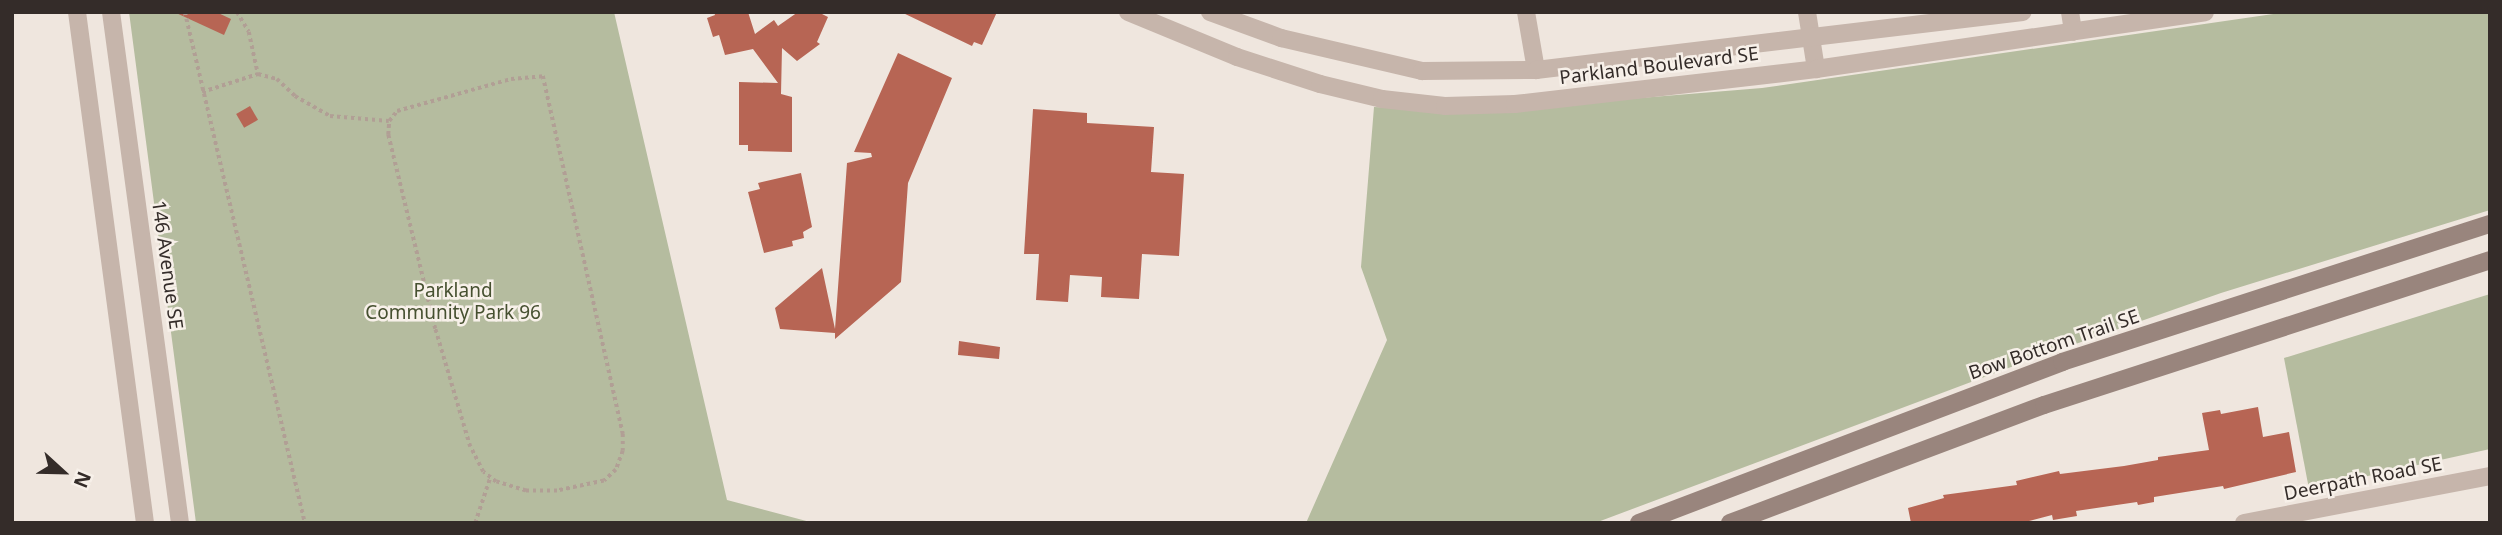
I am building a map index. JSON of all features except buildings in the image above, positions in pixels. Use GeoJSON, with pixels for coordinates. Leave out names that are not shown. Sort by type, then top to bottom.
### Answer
{"type":"FeatureCollection","features":[{"type":"Feature","properties":{"kind":"main road","name":"Bow Bottom Trail SE"},"geometry":{"type":"LineString","coordinates":[[1639,523],[2062,362],[2490,224]]}},
{"type":"Feature","properties":{"kind":"main road"},"geometry":{"type":"LineString","coordinates":[[1730,523],[2044,405],[2490,260]]}},
{"type":"Feature","properties":{"kind":"street"},"geometry":{"type":"LineString","coordinates":[[77,12],[145,523]]}},
{"type":"Feature","properties":{"kind":"street","name":"146 Avenue SE"},"geometry":{"type":"LineString","coordinates":[[111,12],[180,523]]}},
{"type":"Feature","properties":{"kind":"street","name":"Parkland Boulevard SE"},"geometry":{"type":"LineString","coordinates":[[1210,12],[1281,38],[1422,71],[1536,70],[2023,12]]}},
{"type":"Feature","properties":{"kind":"street"},"geometry":{"type":"LineString","coordinates":[[1526,12],[1536,70]]}},
{"type":"Feature","properties":{"kind":"street"},"geometry":{"type":"LineString","coordinates":[[1807,12],[1816,69]]}},
{"type":"Feature","properties":{"kind":"street"},"geometry":{"type":"LineString","coordinates":[[2070,12],[2073,32]]}},
{"type":"Feature","properties":{"kind":"street","name":"Parkland Boulevard SE"},"geometry":{"type":"LineString","coordinates":[[1136,14],[1237,57],[1320,84],[1382,99],[1445,106],[1515,104],[1816,69],[2205,12]]}},
{"type":"Feature","properties":{"kind":"street","name":"Deerpath Road SE"},"geometry":{"type":"LineString","coordinates":[[2244,523],[2490,476]]}},
{"type":"Feature","properties":{"kind":"path"},"geometry":{"type":"LineString","coordinates":[[185,12],[305,523]]}},
{"type":"Feature","properties":{"kind":"path"},"geometry":{"type":"LineString","coordinates":[[237,12],[249,32],[258,75]]}},
{"type":"Feature","properties":{"kind":"path"},"geometry":{"type":"LineString","coordinates":[[202,92],[258,75],[278,79],[295,96],[330,116],[389,121]]}},
{"type":"Feature","properties":{"kind":"path"},"geometry":{"type":"LineString","coordinates":[[543,76],[613,383],[623,451],[616,470],[604,481],[557,491],[526,491],[496,482],[483,472],[470,447],[435,329],[388,135],[389,121],[397,111],[418,104],[511,79],[543,76]]}},
{"type":"Feature","properties":{"kind":"path"},"geometry":{"type":"LineString","coordinates":[[475,523],[490,478]]}},
{"type":"Feature","properties":{"kind":"green space","name":"Parkland Community Park 96"},"geometry":{"type":"Polygon","coordinates":[[[129,12],[614,12],[727,500],[814,523],[196,523],[129,12]]]}},
{"type":"Feature","properties":{"kind":"green space"},"geometry":{"type":"Polygon","coordinates":[[[2287,12],[2490,12],[2490,210],[2221,293],[2027,361],[1595,523],[1306,523],[1387,340],[1361,267],[1374,107],[1507,109],[1762,88],[2287,12]]]}},
{"type":"Feature","properties":{"kind":"green space"},"geometry":{"type":"Polygon","coordinates":[[[2490,294],[2490,449],[2309,489],[2284,358],[2490,294]]]}}]}
